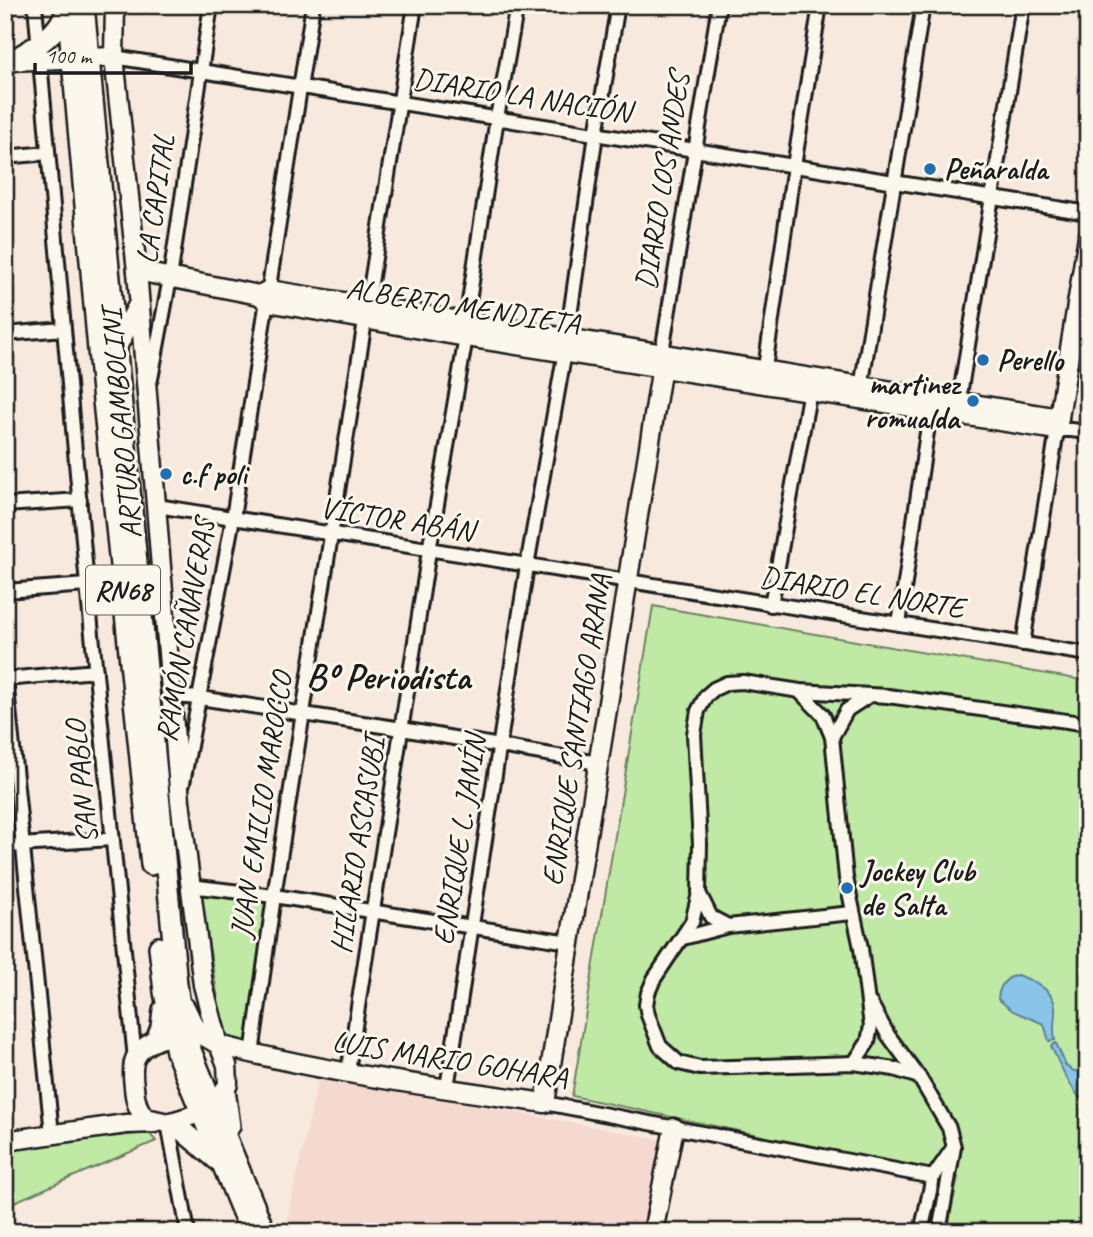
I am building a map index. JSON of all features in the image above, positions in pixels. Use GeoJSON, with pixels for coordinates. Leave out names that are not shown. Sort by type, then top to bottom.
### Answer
{"type":"FeatureCollection","features":[{"type":"Feature","properties":{"kind":"main road"},"geometry":{"type":"LineString","coordinates":[[8,61],[40,52],[73,6]]}},
{"type":"Feature","properties":{"kind":"main road","name":"RN68"},"geometry":{"type":"LineString","coordinates":[[73,6],[117,346],[170,988],[171,1036],[216,1097],[222,1166],[250,1232]]}},
{"type":"Feature","properties":{"kind":"main road","name":"RN68"},"geometry":{"type":"LineString","coordinates":[[81,57],[100,372],[170,988]]}},
{"type":"Feature","properties":{"kind":"main road"},"geometry":{"type":"LineString","coordinates":[[117,346],[139,304]]}},
{"type":"Feature","properties":{"kind":"main road"},"geometry":{"type":"LineString","coordinates":[[170,988],[187,1014],[211,1041]]}},
{"type":"Feature","properties":{"kind":"main road"},"geometry":{"type":"LineString","coordinates":[[216,1097],[230,1125],[242,1178],[265,1232]]}},
{"type":"Feature","properties":{"kind":"main road"},"geometry":{"type":"LineString","coordinates":[[168,1123],[202,1146],[222,1166]]}},
{"type":"Feature","properties":{"kind":"street","name":"SAN PABLO"},"geometry":{"type":"LineString","coordinates":[[35,5],[87,585],[135,1059]]}},
{"type":"Feature","properties":{"kind":"street","name":"ARTURO GAMBOLINI"},"geometry":{"type":"LineString","coordinates":[[115,5],[114,57],[137,271],[180,801],[211,1041],[228,1065],[216,1097]]}},
{"type":"Feature","properties":{"kind":"street","name":"LA CAPITAL"},"geometry":{"type":"LineString","coordinates":[[147,400],[170,278],[211,5]]}},
{"type":"Feature","properties":{"kind":"street","name":"RAMÓN CAÑAVERAS"},"geometry":{"type":"LineString","coordinates":[[180,801],[233,518],[265,296],[313,5]]}},
{"type":"Feature","properties":{"kind":"street","name":"JUAN EMILIO MAROCCO"},"geometry":{"type":"LineString","coordinates":[[252,1054],[274,896],[415,5]]}},
{"type":"Feature","properties":{"kind":"street","name":"HILARIO ASCASUBI"},"geometry":{"type":"LineString","coordinates":[[348,1071],[517,5]]}},
{"type":"Feature","properties":{"kind":"street","name":"ENRIQUE L. JANÍN"},"geometry":{"type":"LineString","coordinates":[[447,1088],[527,566],[618,5]]}},
{"type":"Feature","properties":{"kind":"street","name":"DIARIO LOS ANDES"},"geometry":{"type":"LineString","coordinates":[[662,359],[719,5]]}},
{"type":"Feature","properties":{"kind":"street"},"geometry":{"type":"LineString","coordinates":[[764,376],[820,5]]}},
{"type":"Feature","properties":{"kind":"street"},"geometry":{"type":"LineString","coordinates":[[860,392],[923,5]]}},
{"type":"Feature","properties":{"kind":"street"},"geometry":{"type":"LineString","coordinates":[[958,407],[1023,5]]}},
{"type":"Feature","properties":{"kind":"street"},"geometry":{"type":"LineString","coordinates":[[40,52],[81,57],[114,57]]}},
{"type":"Feature","properties":{"kind":"street","name":"DIARIO LA NACIÓN"},"geometry":{"type":"LineString","coordinates":[[114,57],[1088,213]]}},
{"type":"Feature","properties":{"kind":"street"},"geometry":{"type":"LineString","coordinates":[[5,157],[48,153]]}},
{"type":"Feature","properties":{"kind":"street"},"geometry":{"type":"LineString","coordinates":[[1023,644],[1062,426],[1088,236]]}},
{"type":"Feature","properties":{"kind":"street","name":"ALBERTO MENDIETA"},"geometry":{"type":"LineString","coordinates":[[137,271],[265,296],[764,376]]}},
{"type":"Feature","properties":{"kind":"street"},"geometry":{"type":"LineString","coordinates":[[139,304],[170,278]]}},
{"type":"Feature","properties":{"kind":"street"},"geometry":{"type":"LineString","coordinates":[[5,334],[64,329]]}},
{"type":"Feature","properties":{"kind":"street","name":"ENRIQUE SANTIAGO ARANA"},"geometry":{"type":"LineString","coordinates":[[545,1103],[662,359]]}},
{"type":"Feature","properties":{"kind":"street"},"geometry":{"type":"LineString","coordinates":[[764,376],[810,390],[860,392]]}},
{"type":"Feature","properties":{"kind":"street"},"geometry":{"type":"LineString","coordinates":[[764,376],[958,407],[1088,432]]}},
{"type":"Feature","properties":{"kind":"street"},"geometry":{"type":"LineString","coordinates":[[771,605],[810,390]]}},
{"type":"Feature","properties":{"kind":"street"},"geometry":{"type":"LineString","coordinates":[[899,624],[931,403]]}},
{"type":"Feature","properties":{"kind":"street"},"geometry":{"type":"LineString","coordinates":[[5,505],[80,500]]}},
{"type":"Feature","properties":{"kind":"street","name":"VÍCTOR ABÁN"},"geometry":{"type":"LineString","coordinates":[[157,506],[629,581]]}},
{"type":"Feature","properties":{"kind":"street","name":"DIARIO EL NORTE"},"geometry":{"type":"LineString","coordinates":[[629,581],[1088,654]]}},
{"type":"Feature","properties":{"kind":"street"},"geometry":{"type":"LineString","coordinates":[[5,591],[87,585]]}},
{"type":"Feature","properties":{"kind":"street"},"geometry":{"type":"LineString","coordinates":[[51,1134],[23,843],[10,764],[6,679],[96,671]]}},
{"type":"Feature","properties":{"kind":"street"},"geometry":{"type":"LineString","coordinates":[[919,1077],[894,1069],[854,1063],[712,1069],[687,1066],[669,1056],[660,1046],[650,1026],[646,1005],[654,979],[682,938],[696,910],[699,893],[694,734],[698,710],[706,696],[714,689],[727,683],[743,681],[800,691],[888,696],[1088,724]]}},
{"type":"Feature","properties":{"kind":"street"},"geometry":{"type":"LineString","coordinates":[[800,691],[823,715],[832,737],[852,913],[861,947],[870,1036],[863,1052],[854,1063]]}},
{"type":"Feature","properties":{"kind":"street"},"geometry":{"type":"LineString","coordinates":[[172,696],[303,713],[598,764]]}},
{"type":"Feature","properties":{"kind":"street"},"geometry":{"type":"LineString","coordinates":[[832,737],[848,710],[870,696]]}},
{"type":"Feature","properties":{"kind":"street"},"geometry":{"type":"LineString","coordinates":[[5,846],[112,839]]}},
{"type":"Feature","properties":{"kind":"street"},"geometry":{"type":"LineString","coordinates":[[190,886],[274,896],[569,942]]}},
{"type":"Feature","properties":{"kind":"street"},"geometry":{"type":"LineString","coordinates":[[699,893],[711,916],[727,926]]}},
{"type":"Feature","properties":{"kind":"street"},"geometry":{"type":"LineString","coordinates":[[682,938],[727,926],[852,913]]}},
{"type":"Feature","properties":{"kind":"street"},"geometry":{"type":"LineString","coordinates":[[867,994],[888,1035],[919,1077],[949,1128],[954,1147],[939,1232]]}},
{"type":"Feature","properties":{"kind":"street"},"geometry":{"type":"LineString","coordinates":[[168,1123],[146,1118],[137,1107],[133,1076],[135,1059],[142,1050],[171,1036]]}},
{"type":"Feature","properties":{"kind":"street","name":"LUIS MARIO GOHARA"},"geometry":{"type":"LineString","coordinates":[[171,1036],[211,1041],[252,1054],[545,1103],[933,1177]]}},
{"type":"Feature","properties":{"kind":"street"},"geometry":{"type":"LineString","coordinates":[[5,1141],[126,1124],[168,1123],[216,1097],[252,1054]]}},
{"type":"Feature","properties":{"kind":"street"},"geometry":{"type":"LineString","coordinates":[[126,1124],[137,1107]]}},
{"type":"Feature","properties":{"kind":"street"},"geometry":{"type":"LineString","coordinates":[[168,1123],[188,1232]]}},
{"type":"Feature","properties":{"kind":"street"},"geometry":{"type":"LineString","coordinates":[[653,1232],[674,1128]]}},
{"type":"Feature","properties":{"kind":"street"},"geometry":{"type":"LineString","coordinates":[[921,1232],[933,1177],[954,1147]]}},
{"type":"Feature","properties":{"kind":"shaded area"},"geometry":{"type":"Polygon","coordinates":[[[319,1076],[664,1140],[645,1232],[292,1232],[287,1219],[319,1076]]]}},
{"type":"Feature","properties":{"kind":"green space","name":"Jockey Club de Salta"},"geometry":{"type":"Polygon","coordinates":[[[653,606],[1088,681],[1088,1232],[947,1232],[958,1177],[572,1096],[653,606]]]}},
{"type":"Feature","properties":{"kind":"green space"},"geometry":{"type":"Polygon","coordinates":[[[200,892],[274,896],[249,1042],[224,1035],[200,892]]]}},
{"type":"Feature","properties":{"kind":"green space"},"geometry":{"type":"Polygon","coordinates":[[[149,1133],[156,1141],[5,1206],[5,1147],[149,1133]]]}},
{"type":"Feature","properties":{"kind":"water"},"geometry":{"type":"Polygon","coordinates":[[[1017,975],[1029,979],[1050,994],[1055,1006],[1055,1040],[1049,1041],[1044,1024],[1013,1011],[998,999],[1003,984],[1017,975]]]}},
{"type":"Feature","properties":{"kind":"water"},"geometry":{"type":"Polygon","coordinates":[[[1056,1043],[1066,1066],[1074,1071],[1088,1070],[1088,1106],[1062,1070],[1051,1046],[1056,1043]]]}},
{"type":"Feature","properties":{"kind":"place","name":"Peñaralda"},"geometry":{"type":"Point","coordinates":[930,169]}},
{"type":"Feature","properties":{"kind":"place","name":"Perello"},"geometry":{"type":"Point","coordinates":[983,360]}},
{"type":"Feature","properties":{"kind":"place","name":"martinez romualda"},"geometry":{"type":"Point","coordinates":[973,401]}},
{"type":"Feature","properties":{"kind":"place","name":"c.f poli"},"geometry":{"type":"Point","coordinates":[166,474]}},
{"type":"Feature","properties":{"kind":"place","name":"Jockey Club de Salta"},"geometry":{"type":"Point","coordinates":[847,888]}},
{"type":"Feature","properties":{"kind":"district","name":"Bº Periodista"},"geometry":{"type":"Point","coordinates":[388,676]}}]}
